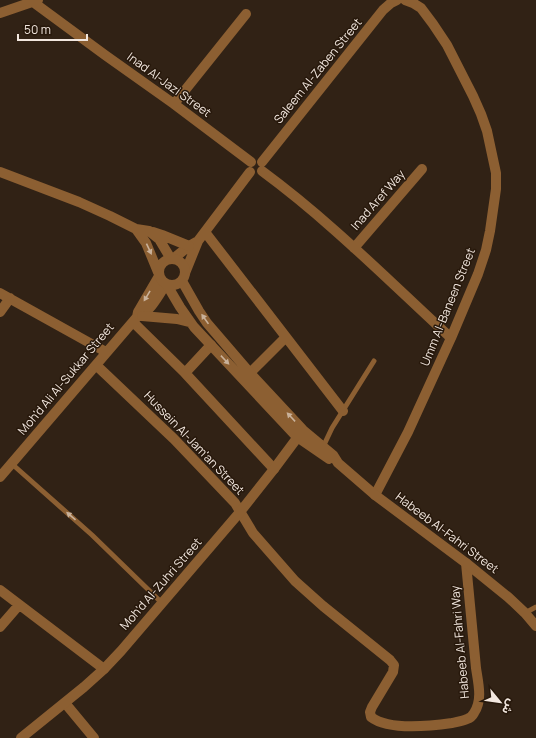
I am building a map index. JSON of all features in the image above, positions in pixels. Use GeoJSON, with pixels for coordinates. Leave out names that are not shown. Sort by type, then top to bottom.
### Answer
{"type":"FeatureCollection","features":[{"type":"Feature","properties":{"kind":"street","name":"Saleem Al-Zaben Street"},"geometry":{"type":"LineString","coordinates":[[262,167],[383,10],[390,3],[397,0]]}},
{"type":"Feature","properties":{"kind":"street","name":"Umm Al-Baneen Street"},"geometry":{"type":"LineString","coordinates":[[375,495],[408,432],[474,284],[486,250],[495,201],[496,173],[493,158],[485,125],[473,96],[447,45],[433,24],[421,8],[405,0]]}},
{"type":"Feature","properties":{"kind":"street"},"geometry":{"type":"LineString","coordinates":[[0,13],[36,1]]}},
{"type":"Feature","properties":{"kind":"street","name":"Inad Al-Jazi Street"},"geometry":{"type":"LineString","coordinates":[[36,1],[105,55],[174,104],[250,167]]}},
{"type":"Feature","properties":{"kind":"street"},"geometry":{"type":"LineString","coordinates":[[174,104],[246,14]]}},
{"type":"Feature","properties":{"kind":"street"},"geometry":{"type":"LineString","coordinates":[[158,274],[161,264],[172,259],[193,244],[205,232],[254,160],[258,160],[262,167],[354,248],[451,338]]}},
{"type":"Feature","properties":{"kind":"street","name":"Inad Aref Way"},"geometry":{"type":"LineString","coordinates":[[354,248],[422,169]]}},
{"type":"Feature","properties":{"kind":"street"},"geometry":{"type":"LineString","coordinates":[[0,172],[79,202],[136,229],[149,231],[193,244]]}},
{"type":"Feature","properties":{"kind":"street"},"geometry":{"type":"LineString","coordinates":[[136,229],[146,243],[158,274],[162,282],[166,285],[179,284],[184,277],[193,244]]}},
{"type":"Feature","properties":{"kind":"street"},"geometry":{"type":"LineString","coordinates":[[149,231],[159,239],[172,259],[183,265],[184,277]]}},
{"type":"Feature","properties":{"kind":"street"},"geometry":{"type":"LineString","coordinates":[[205,232],[343,411]]}},
{"type":"Feature","properties":{"kind":"street","name":"Moh'd Ali Al-Sukkar Street"},"geometry":{"type":"LineString","coordinates":[[137,318],[138,312],[158,274]]}},
{"type":"Feature","properties":{"kind":"street","name":"Habeeb Al-Fahri Street"},"geometry":{"type":"LineString","coordinates":[[184,277],[199,311],[207,323],[300,434],[323,447],[333,455],[338,463]]}},
{"type":"Feature","properties":{"kind":"street","name":"Moh'd Ali Al-Sukkar Street"},"geometry":{"type":"LineString","coordinates":[[0,477],[106,352],[158,296],[166,285]]}},
{"type":"Feature","properties":{"kind":"street","name":"Habeeb Al-Fahri Street"},"geometry":{"type":"LineString","coordinates":[[166,285],[189,322],[300,434],[329,459],[338,463],[375,495],[466,563],[508,597],[536,626]]}},
{"type":"Feature","properties":{"kind":"street"},"geometry":{"type":"LineString","coordinates":[[0,293],[106,352]]}},
{"type":"Feature","properties":{"kind":"street"},"geometry":{"type":"LineString","coordinates":[[0,312],[10,298]]}},
{"type":"Feature","properties":{"kind":"street"},"geometry":{"type":"LineString","coordinates":[[137,318],[177,319],[189,322]]}},
{"type":"Feature","properties":{"kind":"street"},"geometry":{"type":"LineString","coordinates":[[137,318],[184,373],[274,469]]}},
{"type":"Feature","properties":{"kind":"street"},"geometry":{"type":"LineString","coordinates":[[250,373],[286,337]]}},
{"type":"Feature","properties":{"kind":"street"},"geometry":{"type":"LineString","coordinates":[[184,373],[211,345]]}},
{"type":"Feature","properties":{"kind":"street","name":"Hussein Al-Jam'an Street"},"geometry":{"type":"LineString","coordinates":[[96,365],[174,439],[235,503],[253,533],[295,580],[323,606],[390,660],[394,665],[393,672],[370,712],[371,717],[376,721]]}},
{"type":"Feature","properties":{"kind":"street","name":"Moh'd Al-Zuhri Street"},"geometry":{"type":"LineString","coordinates":[[21,738],[65,703],[104,669],[162,604],[240,512],[300,434]]}},
{"type":"Feature","properties":{"kind":"street","name":"Habeeb Al-Fahri Way"},"geometry":{"type":"LineString","coordinates":[[376,721],[396,725],[435,726],[468,719],[478,706],[478,684],[466,563]]}},
{"type":"Feature","properties":{"kind":"street"},"geometry":{"type":"LineString","coordinates":[[0,590],[104,669]]}},
{"type":"Feature","properties":{"kind":"street"},"geometry":{"type":"LineString","coordinates":[[0,627],[18,605]]}},
{"type":"Feature","properties":{"kind":"street"},"geometry":{"type":"LineString","coordinates":[[65,703],[94,738]]}},
{"type":"Feature","properties":{"kind":"lane"},"geometry":{"type":"LineString","coordinates":[[323,447],[332,428],[374,361]]}},
{"type":"Feature","properties":{"kind":"lane"},"geometry":{"type":"LineString","coordinates":[[12,464],[92,535],[162,604]]}},
{"type":"Feature","properties":{"kind":"lane"},"geometry":{"type":"LineString","coordinates":[[525,613],[536,607]]}}]}
